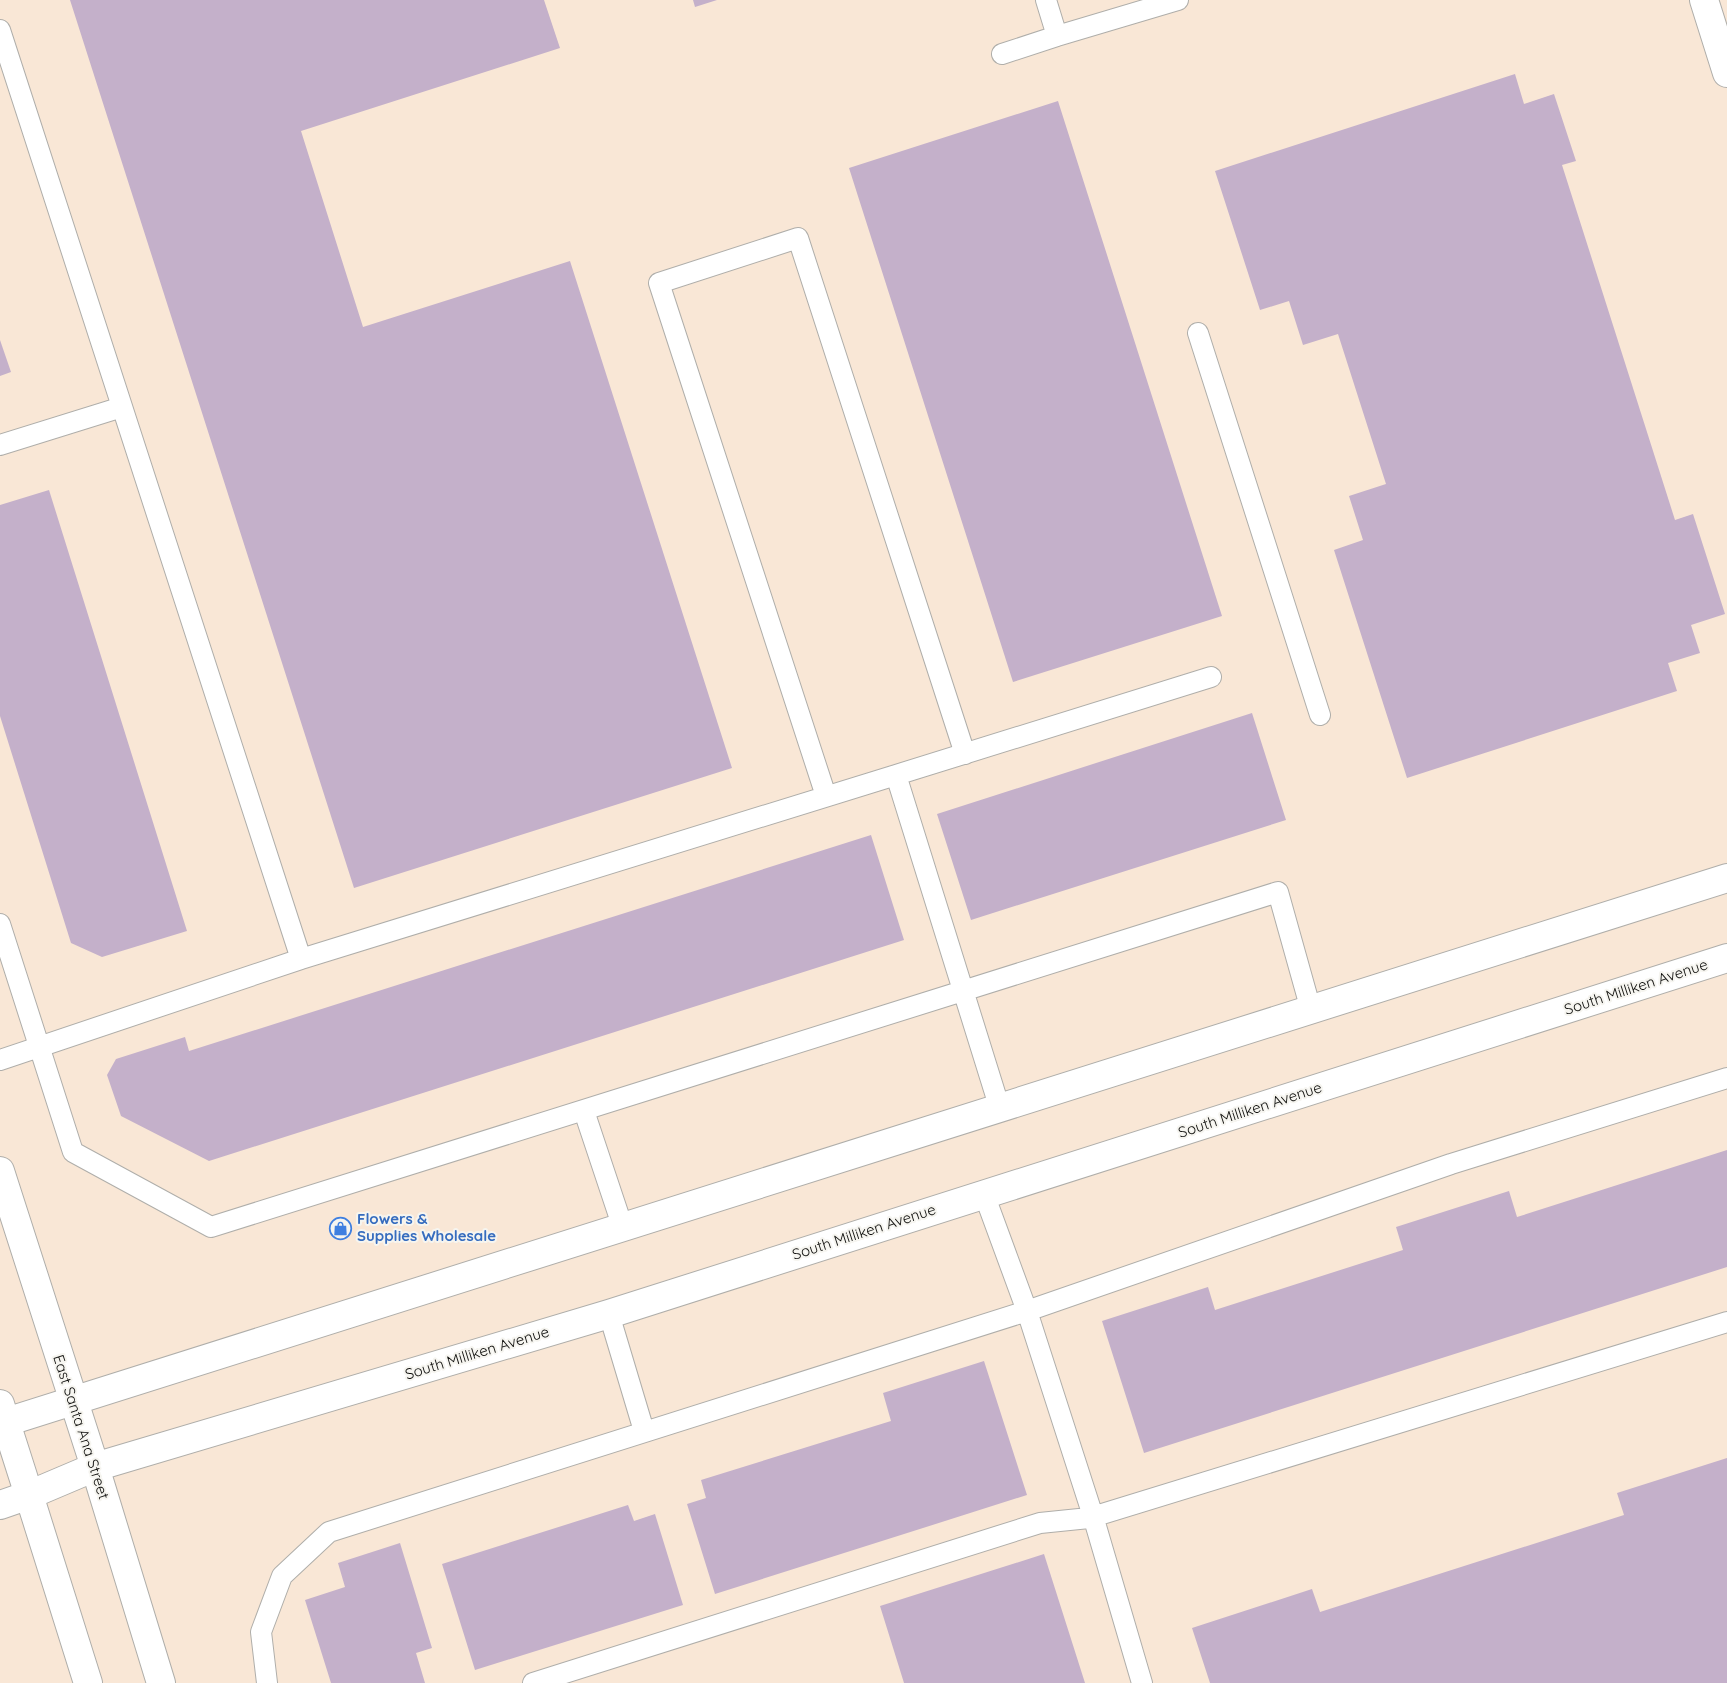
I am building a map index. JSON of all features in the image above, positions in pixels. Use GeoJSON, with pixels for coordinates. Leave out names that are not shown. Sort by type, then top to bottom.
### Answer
{"type":"FeatureCollection","features":[{"type":"Feature","properties":{"kind":"main road"},"geometry":{"type":"LineString","coordinates":[[1704,0],[1727,73]]}},
{"type":"Feature","properties":{"kind":"main road"},"geometry":{"type":"LineString","coordinates":[[88,1683],[29,1495],[2,1417],[74,1401],[1727,878]]}},
{"type":"Feature","properties":{"kind":"main road","name":"South Milliken Avenue"},"geometry":{"type":"LineString","coordinates":[[0,1504],[29,1495],[95,1468],[609,1314],[1727,958]]}},
{"type":"Feature","properties":{"kind":"main road","name":"East Santa Ana Street"},"geometry":{"type":"LineString","coordinates":[[0,1171],[74,1401],[161,1683]]}},
{"type":"Feature","properties":{"kind":"lane"},"geometry":{"type":"LineString","coordinates":[[1046,0],[1057,36]]}},
{"type":"Feature","properties":{"kind":"lane"},"geometry":{"type":"LineString","coordinates":[[1002,54],[1178,0]]}},
{"type":"Feature","properties":{"kind":"lane"},"geometry":{"type":"LineString","coordinates":[[0,30],[301,959]]}},
{"type":"Feature","properties":{"kind":"lane"},"geometry":{"type":"LineString","coordinates":[[826,796],[659,283],[798,238],[965,754]]}},
{"type":"Feature","properties":{"kind":"lane"},"geometry":{"type":"LineString","coordinates":[[1198,333],[1320,715]]}},
{"type":"Feature","properties":{"kind":"lane"},"geometry":{"type":"LineString","coordinates":[[0,445],[122,408]]}},
{"type":"Feature","properties":{"kind":"lane"},"geometry":{"type":"LineString","coordinates":[[0,1060],[301,959],[1211,677]]}},
{"type":"Feature","properties":{"kind":"lane"},"geometry":{"type":"LineString","coordinates":[[896,775],[1000,1109]]}},
{"type":"Feature","properties":{"kind":"lane"},"geometry":{"type":"LineString","coordinates":[[0,924],[73,1152],[211,1226],[584,1111],[1278,892],[1311,1010]]}},
{"type":"Feature","properties":{"kind":"lane"},"geometry":{"type":"LineString","coordinates":[[267,1683],[261,1632],[282,1576],[329,1532],[1026,1311],[1451,1164],[1727,1078]]}},
{"type":"Feature","properties":{"kind":"lane"},"geometry":{"type":"LineString","coordinates":[[584,1111],[622,1228]]}},
{"type":"Feature","properties":{"kind":"lane"},"geometry":{"type":"LineString","coordinates":[[984,1194],[1026,1311],[1093,1516],[1142,1683]]}},
{"type":"Feature","properties":{"kind":"lane"},"geometry":{"type":"LineString","coordinates":[[609,1314],[644,1431]]}},
{"type":"Feature","properties":{"kind":"lane"},"geometry":{"type":"LineString","coordinates":[[534,1683],[1040,1524],[1093,1516],[1727,1322]]}},
{"type":"Feature","properties":{"kind":"shaded area"},"geometry":{"type":"Polygon","coordinates":[[[0,0],[1727,0],[1727,1683],[0,1683],[0,0]]]}},
{"type":"Feature","properties":{"kind":"building"},"geometry":{"type":"Polygon","coordinates":[[[70,0],[544,0],[560,48],[301,131],[363,327],[570,261],[732,768],[354,888],[70,0]]]}},
{"type":"Feature","properties":{"kind":"building"},"geometry":{"type":"Polygon","coordinates":[[[693,0],[717,0],[695,7],[693,0]]]}},
{"type":"Feature","properties":{"kind":"building"},"geometry":{"type":"Polygon","coordinates":[[[1515,74],[1524,104],[1554,94],[1576,161],[1562,165],[1675,520],[1693,514],[1725,614],[1691,625],[1700,653],[1668,663],[1677,691],[1407,778],[1334,550],[1363,540],[1349,496],[1386,484],[1338,334],[1303,345],[1289,301],[1260,310],[1215,171],[1515,74]]]}},
{"type":"Feature","properties":{"kind":"building"},"geometry":{"type":"Polygon","coordinates":[[[1058,101],[1222,616],[1013,682],[849,168],[1058,101]]]}},
{"type":"Feature","properties":{"kind":"building"},"geometry":{"type":"Polygon","coordinates":[[[0,340],[11,372],[0,376],[0,340]]]}},
{"type":"Feature","properties":{"kind":"building"},"geometry":{"type":"Polygon","coordinates":[[[49,490],[187,931],[102,957],[71,943],[0,716],[0,505],[49,490]]]}},
{"type":"Feature","properties":{"kind":"building"},"geometry":{"type":"Polygon","coordinates":[[[1252,713],[1286,820],[971,920],[937,814],[1252,713]]]}},
{"type":"Feature","properties":{"kind":"building"},"geometry":{"type":"Polygon","coordinates":[[[871,835],[904,940],[209,1161],[121,1116],[107,1075],[116,1059],[185,1037],[189,1051],[871,835]]]}},
{"type":"Feature","properties":{"kind":"building"},"geometry":{"type":"Polygon","coordinates":[[[1727,1150],[1727,1267],[1144,1453],[1102,1321],[1208,1287],[1215,1310],[1403,1250],[1396,1227],[1509,1191],[1517,1217],[1727,1150]]]}},
{"type":"Feature","properties":{"kind":"building"},"geometry":{"type":"Polygon","coordinates":[[[984,1361],[1027,1495],[715,1594],[687,1504],[706,1498],[701,1480],[891,1421],[883,1393],[984,1361]]]}},
{"type":"Feature","properties":{"kind":"building"},"geometry":{"type":"Polygon","coordinates":[[[1727,1458],[1727,1683],[1210,1683],[1192,1628],[1312,1589],[1320,1612],[1624,1515],[1617,1493],[1727,1458]]]}},
{"type":"Feature","properties":{"kind":"building"},"geometry":{"type":"Polygon","coordinates":[[[628,1505],[634,1521],[655,1514],[683,1605],[475,1670],[442,1564],[628,1505]]]}},
{"type":"Feature","properties":{"kind":"building"},"geometry":{"type":"Polygon","coordinates":[[[400,1543],[432,1648],[416,1653],[425,1683],[331,1683],[305,1600],[345,1587],[338,1563],[400,1543]]]}},
{"type":"Feature","properties":{"kind":"building"},"geometry":{"type":"Polygon","coordinates":[[[1044,1554],[1085,1683],[904,1683],[880,1606],[1044,1554]]]}},
{"type":"Feature","properties":{"kind":"place","name":"Flowers & Supplies Wholesale"},"geometry":{"type":"Point","coordinates":[341,1228]}}]}
